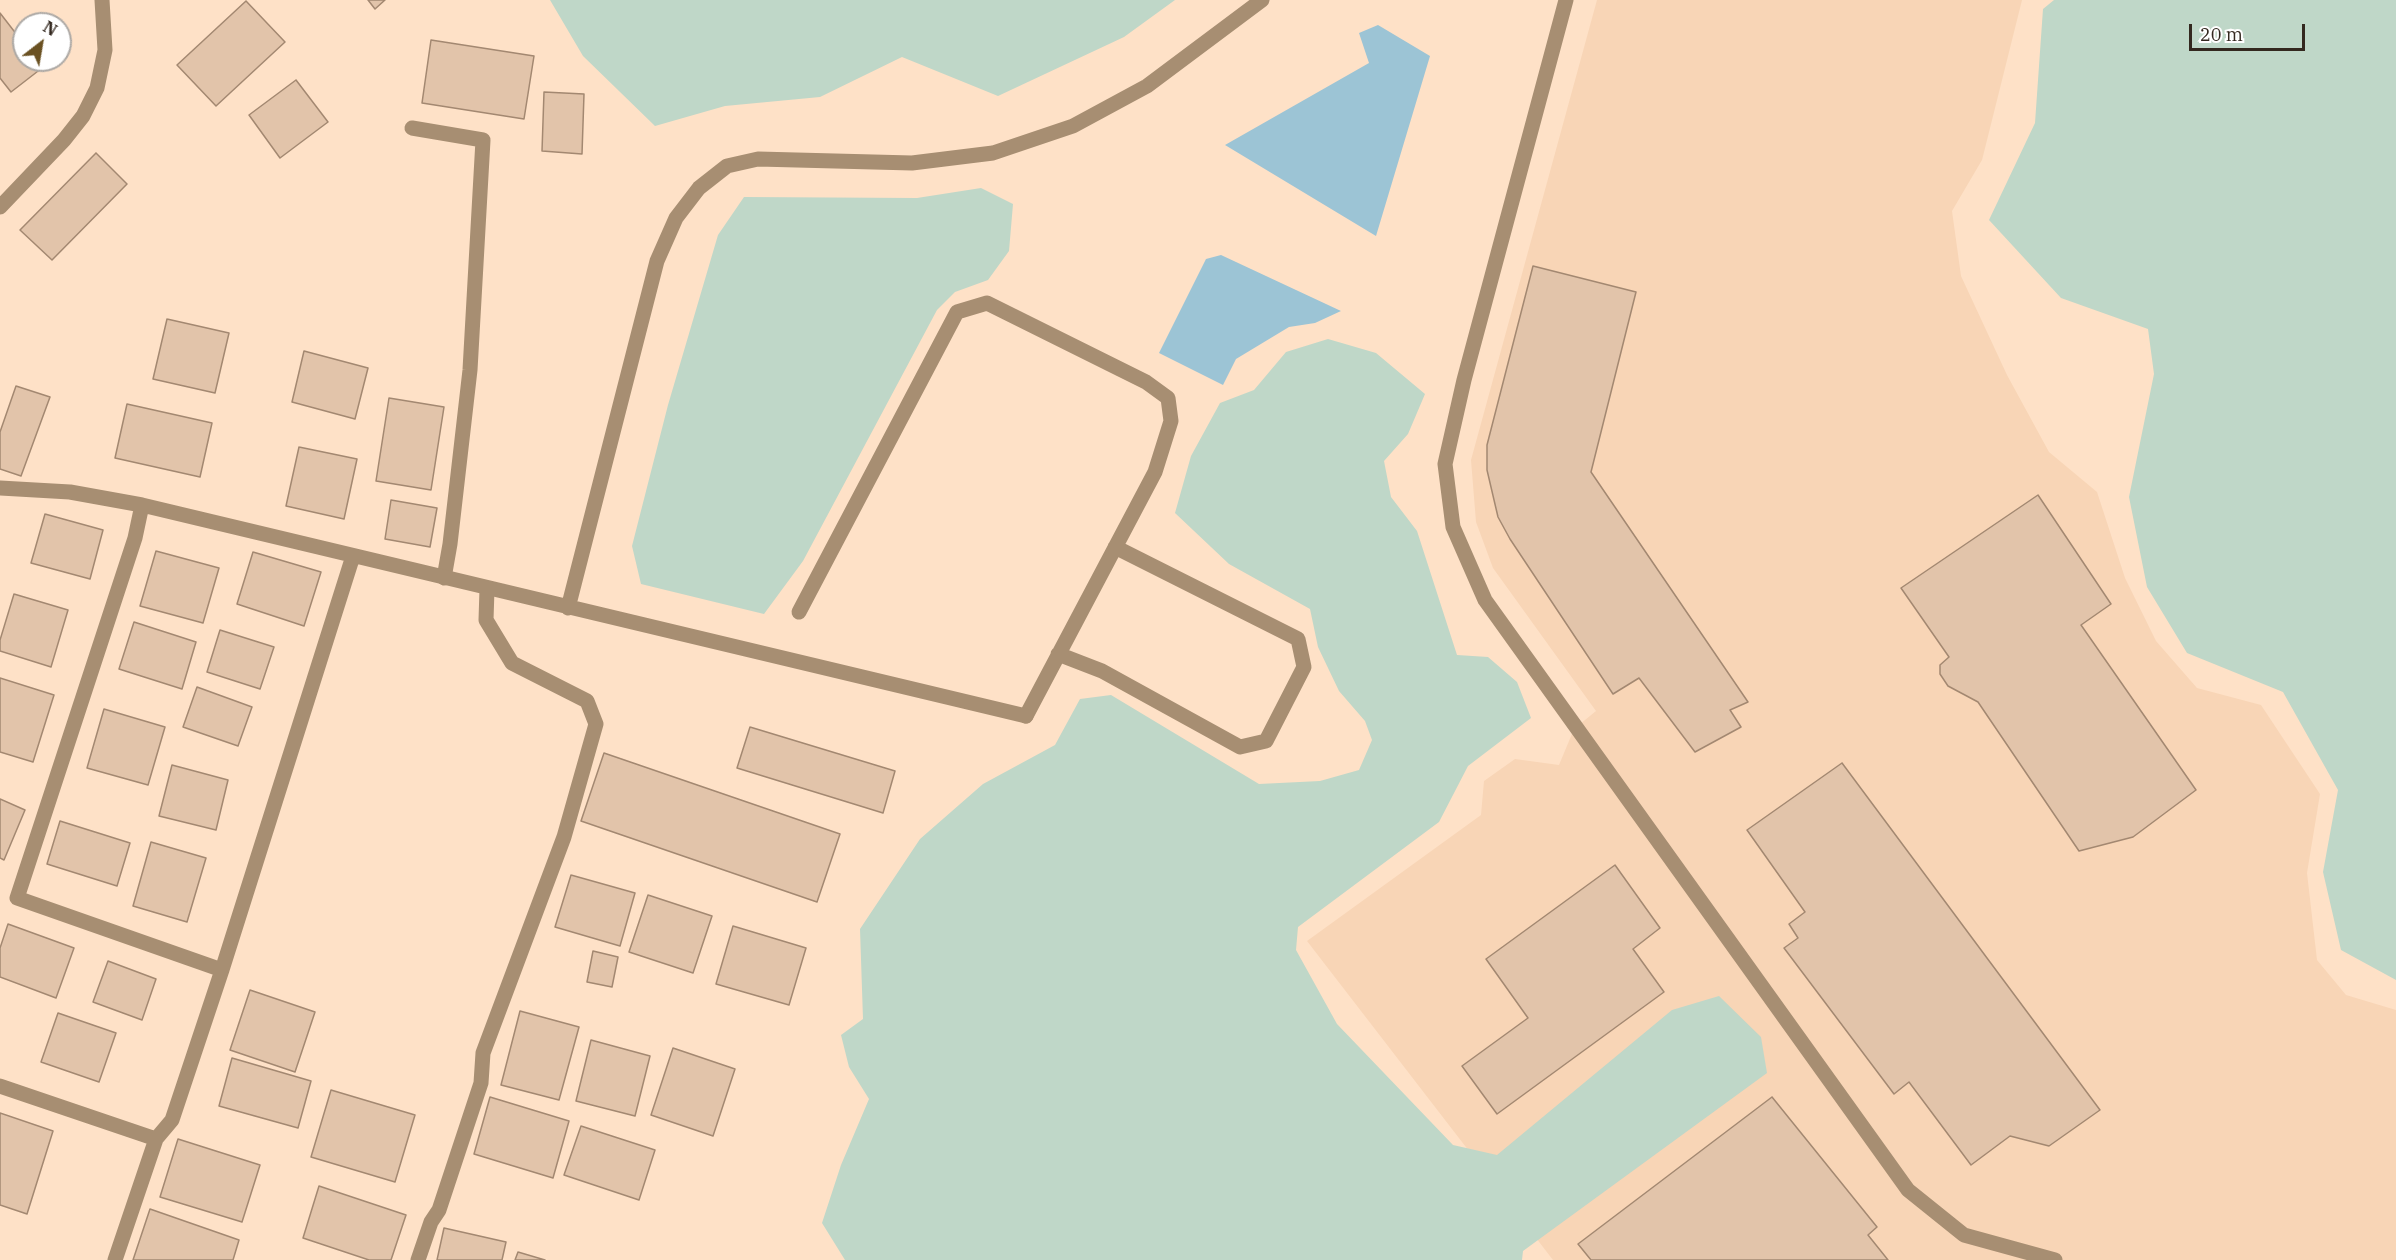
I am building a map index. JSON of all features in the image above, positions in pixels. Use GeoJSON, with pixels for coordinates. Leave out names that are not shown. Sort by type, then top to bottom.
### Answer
{"type":"FeatureCollection","features":[{"type":"Feature","properties":{"kind":"street"},"geometry":{"type":"LineString","coordinates":[[0,207],[64,140],[83,116],[97,88],[105,50],[102,0]]}},
{"type":"Feature","properties":{"kind":"street"},"geometry":{"type":"LineString","coordinates":[[568,608],[657,261],[676,218],[699,188],[727,166],[758,159],[912,163],[993,153],[1073,126],[1147,86],[1262,0]]}},
{"type":"Feature","properties":{"kind":"street"},"geometry":{"type":"LineString","coordinates":[[1566,0],[1464,380],[1445,464],[1453,527],[1485,600],[1908,1190],[1964,1235],[2055,1260]]}},
{"type":"Feature","properties":{"kind":"street"},"geometry":{"type":"LineString","coordinates":[[412,128],[483,140],[470,370],[444,578]]}},
{"type":"Feature","properties":{"kind":"street"},"geometry":{"type":"LineString","coordinates":[[0,488],[70,492],[142,505],[1026,716],[1155,472],[1172,421],[1168,398],[1146,382],[987,303],[957,312],[799,612]]}},
{"type":"Feature","properties":{"kind":"street"},"geometry":{"type":"LineString","coordinates":[[142,505],[135,538],[16,898],[222,970]]}},
{"type":"Feature","properties":{"kind":"street"},"geometry":{"type":"LineString","coordinates":[[1058,654],[1102,670],[1240,747],[1266,741],[1304,667],[1298,639],[1115,547]]}},
{"type":"Feature","properties":{"kind":"street"},"geometry":{"type":"LineString","coordinates":[[115,1260],[156,1139],[172,1120],[353,556]]}},
{"type":"Feature","properties":{"kind":"street"},"geometry":{"type":"LineString","coordinates":[[418,1260],[431,1222],[439,1210],[481,1083],[483,1053],[564,837],[596,724],[586,701],[512,663],[486,620],[487,589]]}},
{"type":"Feature","properties":{"kind":"street"},"geometry":{"type":"LineString","coordinates":[[0,1086],[156,1139]]}},
{"type":"Feature","properties":{"kind":"shaded area"},"geometry":{"type":"Polygon","coordinates":[[[1597,0],[2022,0],[1982,160],[1952,211],[1961,276],[2007,375],[2049,452],[2097,492],[2125,578],[2156,641],[2197,688],[2261,705],[2320,794],[2307,873],[2317,960],[2346,995],[2396,1010],[2396,1260],[1553,1260],[1307,941],[1481,815],[1484,781],[1515,759],[1559,765],[1574,729],[1596,711],[1493,568],[1476,522],[1471,460],[1597,0]]]}},
{"type":"Feature","properties":{"kind":"green space"},"geometry":{"type":"Polygon","coordinates":[[[550,0],[1175,0],[1124,37],[998,96],[902,57],[820,97],[725,106],[655,126],[583,56],[550,0]]]}},
{"type":"Feature","properties":{"kind":"green space"},"geometry":{"type":"Polygon","coordinates":[[[2054,0],[2396,0],[2396,980],[2341,950],[2323,872],[2338,790],[2283,692],[2187,653],[2147,587],[2129,497],[2154,374],[2148,329],[2061,298],[1989,220],[2035,123],[2043,9],[2054,0]]]}},
{"type":"Feature","properties":{"kind":"green space"},"geometry":{"type":"Polygon","coordinates":[[[981,188],[1013,204],[1009,251],[988,280],[955,292],[937,310],[803,561],[764,614],[641,584],[632,546],[668,405],[718,235],[744,197],[917,198],[981,188]]]}},
{"type":"Feature","properties":{"kind":"green space"},"geometry":{"type":"Polygon","coordinates":[[[1328,339],[1376,353],[1425,394],[1408,434],[1384,461],[1391,497],[1417,531],[1457,655],[1488,657],[1517,682],[1531,718],[1468,766],[1439,822],[1298,927],[1296,950],[1337,1024],[1453,1145],[1497,1155],[1672,1010],[1719,996],[1761,1037],[1767,1073],[1523,1251],[1522,1260],[845,1260],[822,1223],[841,1165],[869,1099],[849,1067],[841,1035],[863,1019],[860,929],[920,839],[983,784],[1055,745],[1080,699],[1111,695],[1259,784],[1320,781],[1359,770],[1372,740],[1365,721],[1339,691],[1318,647],[1310,609],[1229,564],[1175,513],[1191,456],[1220,403],[1254,390],[1286,352],[1328,339]]]}},
{"type":"Feature","properties":{"kind":"water"},"geometry":{"type":"Polygon","coordinates":[[[1378,25],[1430,56],[1376,236],[1225,145],[1369,63],[1359,33],[1378,25]]]}},
{"type":"Feature","properties":{"kind":"water"},"geometry":{"type":"Polygon","coordinates":[[[1221,255],[1341,311],[1315,323],[1289,327],[1236,359],[1223,385],[1159,353],[1206,259],[1221,255]]]}},
{"type":"Feature","properties":{"kind":"building"},"geometry":{"type":"Polygon","coordinates":[[[368,0],[385,0],[375,9],[368,0]]]}},
{"type":"Feature","properties":{"kind":"building"},"geometry":{"type":"Polygon","coordinates":[[[246,1],[285,42],[216,106],[177,65],[246,1]]]}},
{"type":"Feature","properties":{"kind":"building"},"geometry":{"type":"Polygon","coordinates":[[[0,13],[12,28],[12,72],[37,72],[11,92],[0,78],[0,13]]]}},
{"type":"Feature","properties":{"kind":"building"},"geometry":{"type":"Polygon","coordinates":[[[431,40],[534,56],[524,119],[422,103],[431,40]]]}},
{"type":"Feature","properties":{"kind":"building"},"geometry":{"type":"Polygon","coordinates":[[[296,80],[328,122],[280,158],[249,115],[296,80]]]}},
{"type":"Feature","properties":{"kind":"building"},"geometry":{"type":"Polygon","coordinates":[[[544,92],[584,94],[582,154],[542,151],[544,92]]]}},
{"type":"Feature","properties":{"kind":"building"},"geometry":{"type":"Polygon","coordinates":[[[96,153],[127,184],[52,260],[20,230],[96,153]]]}},
{"type":"Feature","properties":{"kind":"building"},"geometry":{"type":"Polygon","coordinates":[[[1533,266],[1636,292],[1591,472],[1748,702],[1730,710],[1741,727],[1695,752],[1639,678],[1613,694],[1510,539],[1498,517],[1487,470],[1487,445],[1533,266]]]}},
{"type":"Feature","properties":{"kind":"building"},"geometry":{"type":"Polygon","coordinates":[[[167,319],[229,333],[215,393],[153,379],[167,319]]]}},
{"type":"Feature","properties":{"kind":"building"},"geometry":{"type":"Polygon","coordinates":[[[304,351],[368,368],[355,419],[292,402],[304,351]]]}},
{"type":"Feature","properties":{"kind":"building"},"geometry":{"type":"Polygon","coordinates":[[[16,386],[50,397],[21,476],[0,469],[0,432],[16,386]]]}},
{"type":"Feature","properties":{"kind":"building"},"geometry":{"type":"Polygon","coordinates":[[[389,398],[444,407],[431,490],[376,481],[389,398]]]}},
{"type":"Feature","properties":{"kind":"building"},"geometry":{"type":"Polygon","coordinates":[[[127,404],[212,423],[200,477],[115,458],[127,404]]]}},
{"type":"Feature","properties":{"kind":"building"},"geometry":{"type":"Polygon","coordinates":[[[299,447],[357,459],[344,519],[286,506],[299,447]]]}},
{"type":"Feature","properties":{"kind":"building"},"geometry":{"type":"Polygon","coordinates":[[[2038,495],[2111,604],[2081,625],[2196,790],[2133,837],[2079,851],[1978,702],[1948,686],[1940,674],[1940,665],[1949,657],[1901,588],[2038,495]]]}},
{"type":"Feature","properties":{"kind":"building"},"geometry":{"type":"Polygon","coordinates":[[[391,500],[437,508],[430,547],[385,539],[391,500]]]}},
{"type":"Feature","properties":{"kind":"building"},"geometry":{"type":"Polygon","coordinates":[[[45,514],[103,530],[90,579],[31,563],[45,514]]]}},
{"type":"Feature","properties":{"kind":"building"},"geometry":{"type":"Polygon","coordinates":[[[156,551],[219,568],[203,623],[140,606],[156,551]]]}},
{"type":"Feature","properties":{"kind":"building"},"geometry":{"type":"Polygon","coordinates":[[[253,552],[321,572],[304,626],[237,604],[253,552]]]}},
{"type":"Feature","properties":{"kind":"building"},"geometry":{"type":"Polygon","coordinates":[[[14,594],[68,610],[51,667],[0,651],[0,640],[14,594]]]}},
{"type":"Feature","properties":{"kind":"building"},"geometry":{"type":"Polygon","coordinates":[[[134,622],[196,642],[182,689],[119,669],[134,622]]]}},
{"type":"Feature","properties":{"kind":"building"},"geometry":{"type":"Polygon","coordinates":[[[220,630],[274,647],[260,689],[207,672],[220,630]]]}},
{"type":"Feature","properties":{"kind":"building"},"geometry":{"type":"Polygon","coordinates":[[[0,678],[54,695],[33,762],[0,752],[0,678]]]}},
{"type":"Feature","properties":{"kind":"building"},"geometry":{"type":"Polygon","coordinates":[[[197,687],[252,707],[238,746],[183,727],[197,687]]]}},
{"type":"Feature","properties":{"kind":"building"},"geometry":{"type":"Polygon","coordinates":[[[104,709],[165,727],[148,785],[87,768],[104,709]]]}},
{"type":"Feature","properties":{"kind":"building"},"geometry":{"type":"Polygon","coordinates":[[[750,727],[895,771],[883,813],[737,768],[750,727]]]}},
{"type":"Feature","properties":{"kind":"building"},"geometry":{"type":"Polygon","coordinates":[[[604,753],[840,834],[817,902],[581,821],[604,753]]]}},
{"type":"Feature","properties":{"kind":"building"},"geometry":{"type":"Polygon","coordinates":[[[1842,763],[2100,1110],[2049,1146],[2010,1136],[1971,1165],[1909,1082],[1894,1094],[1784,948],[1798,938],[1789,924],[1805,912],[1747,830],[1842,763]]]}},
{"type":"Feature","properties":{"kind":"building"},"geometry":{"type":"Polygon","coordinates":[[[172,765],[228,780],[216,830],[159,816],[172,765]]]}},
{"type":"Feature","properties":{"kind":"building"},"geometry":{"type":"Polygon","coordinates":[[[0,799],[25,810],[4,860],[0,858],[0,799]]]}},
{"type":"Feature","properties":{"kind":"building"},"geometry":{"type":"Polygon","coordinates":[[[60,821],[130,843],[117,886],[47,864],[60,821]]]}},
{"type":"Feature","properties":{"kind":"building"},"geometry":{"type":"Polygon","coordinates":[[[151,842],[206,858],[187,922],[133,906],[151,842]]]}},
{"type":"Feature","properties":{"kind":"building"},"geometry":{"type":"Polygon","coordinates":[[[1615,865],[1660,928],[1633,949],[1664,992],[1497,1114],[1462,1066],[1528,1018],[1486,959],[1615,865]]]}},
{"type":"Feature","properties":{"kind":"building"},"geometry":{"type":"Polygon","coordinates":[[[571,875],[635,893],[620,946],[555,927],[571,875]]]}},
{"type":"Feature","properties":{"kind":"building"},"geometry":{"type":"Polygon","coordinates":[[[648,895],[712,916],[693,973],[629,952],[648,895]]]}},
{"type":"Feature","properties":{"kind":"building"},"geometry":{"type":"Polygon","coordinates":[[[8,924],[74,948],[56,998],[0,977],[0,948],[8,924]]]}},
{"type":"Feature","properties":{"kind":"building"},"geometry":{"type":"Polygon","coordinates":[[[733,926],[806,948],[789,1005],[716,984],[733,926]]]}},
{"type":"Feature","properties":{"kind":"building"},"geometry":{"type":"Polygon","coordinates":[[[593,951],[618,957],[612,987],[587,982],[593,951]]]}},
{"type":"Feature","properties":{"kind":"building"},"geometry":{"type":"Polygon","coordinates":[[[108,961],[156,979],[142,1020],[93,1002],[108,961]]]}},
{"type":"Feature","properties":{"kind":"building"},"geometry":{"type":"Polygon","coordinates":[[[250,990],[315,1012],[295,1072],[230,1050],[250,990]]]}},
{"type":"Feature","properties":{"kind":"building"},"geometry":{"type":"Polygon","coordinates":[[[520,1011],[579,1027],[559,1100],[501,1085],[520,1011]]]}},
{"type":"Feature","properties":{"kind":"building"},"geometry":{"type":"Polygon","coordinates":[[[58,1013],[116,1033],[99,1082],[41,1062],[58,1013]]]}},
{"type":"Feature","properties":{"kind":"building"},"geometry":{"type":"Polygon","coordinates":[[[591,1040],[650,1056],[635,1116],[576,1101],[591,1040]]]}},
{"type":"Feature","properties":{"kind":"building"},"geometry":{"type":"Polygon","coordinates":[[[673,1048],[735,1069],[713,1136],[651,1115],[673,1048]]]}},
{"type":"Feature","properties":{"kind":"building"},"geometry":{"type":"Polygon","coordinates":[[[232,1058],[311,1081],[298,1128],[219,1106],[232,1058]]]}},
{"type":"Feature","properties":{"kind":"building"},"geometry":{"type":"Polygon","coordinates":[[[331,1090],[415,1115],[395,1182],[311,1157],[331,1090]]]}},
{"type":"Feature","properties":{"kind":"building"},"geometry":{"type":"Polygon","coordinates":[[[490,1097],[569,1121],[553,1178],[474,1154],[490,1097]]]}},
{"type":"Feature","properties":{"kind":"building"},"geometry":{"type":"Polygon","coordinates":[[[1772,1097],[1877,1227],[1868,1235],[1888,1260],[1591,1260],[1578,1244],[1772,1097]]]}},
{"type":"Feature","properties":{"kind":"building"},"geometry":{"type":"Polygon","coordinates":[[[0,1113],[53,1131],[27,1214],[0,1205],[0,1113]]]}},
{"type":"Feature","properties":{"kind":"building"},"geometry":{"type":"Polygon","coordinates":[[[581,1126],[655,1150],[639,1200],[564,1175],[581,1126]]]}},
{"type":"Feature","properties":{"kind":"building"},"geometry":{"type":"Polygon","coordinates":[[[178,1139],[260,1165],[242,1222],[160,1197],[178,1139]]]}},
{"type":"Feature","properties":{"kind":"building"},"geometry":{"type":"Polygon","coordinates":[[[319,1186],[406,1215],[391,1260],[369,1260],[303,1238],[319,1186]]]}},
{"type":"Feature","properties":{"kind":"building"},"geometry":{"type":"Polygon","coordinates":[[[150,1209],[239,1240],[233,1260],[133,1260],[150,1209]]]}},
{"type":"Feature","properties":{"kind":"building"},"geometry":{"type":"Polygon","coordinates":[[[444,1228],[506,1242],[502,1260],[437,1260],[444,1228]]]}},
{"type":"Feature","properties":{"kind":"building"},"geometry":{"type":"Polygon","coordinates":[[[518,1252],[545,1260],[515,1260],[518,1252]]]}}]}
